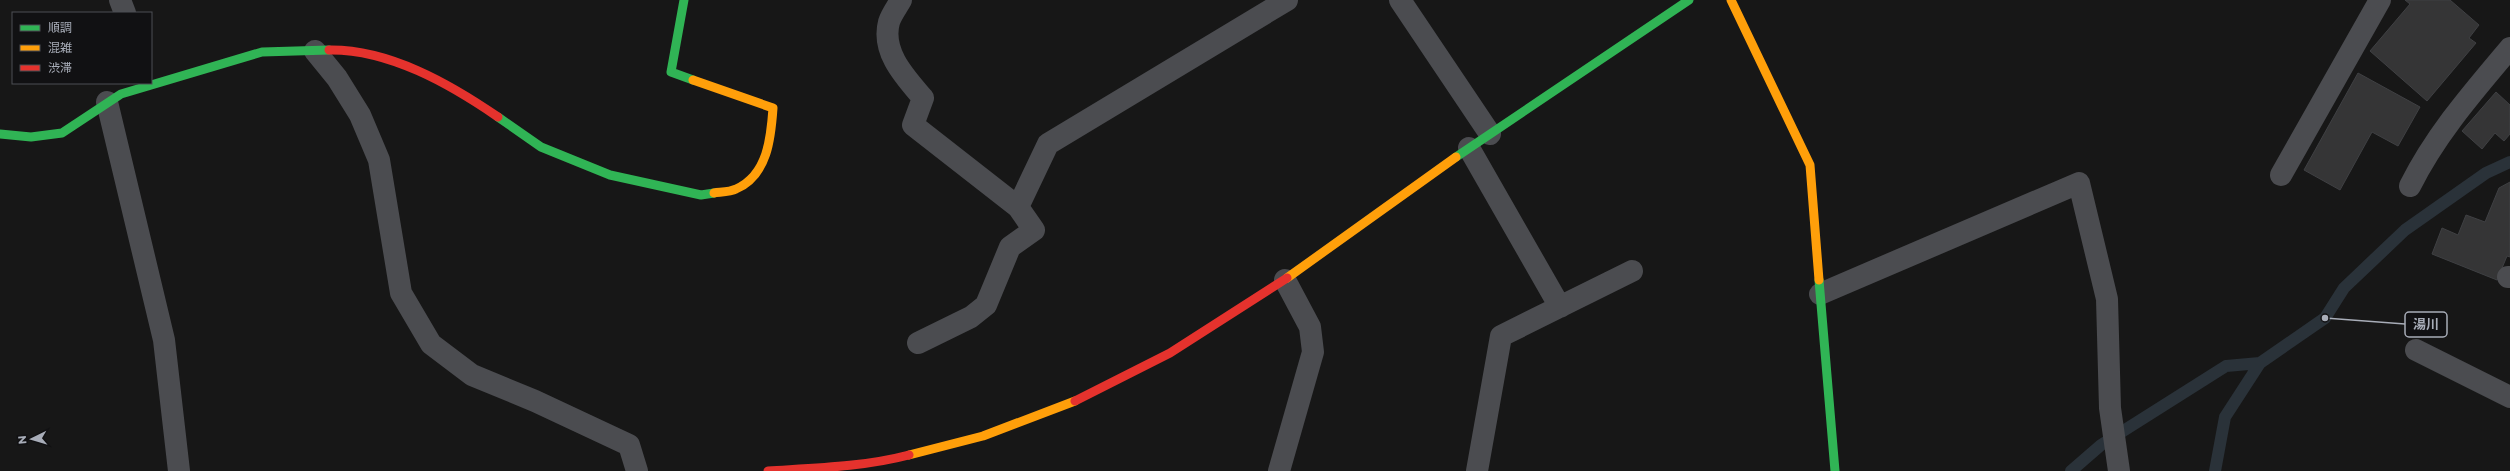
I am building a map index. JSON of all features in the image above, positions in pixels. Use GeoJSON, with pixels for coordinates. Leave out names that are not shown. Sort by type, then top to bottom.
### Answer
{"type":"FeatureCollection","features":[{"type":"Feature","properties":{"kind":"street"},"geometry":{"type":"LineString","coordinates":[[120,0],[125,12]]}},
{"type":"Feature","properties":{"kind":"street"},"geometry":{"type":"LineString","coordinates":[[152,80],[262,52],[344,50],[398,62],[472,99],[541,146],[610,175],[701,194],[736,189],[756,174],[770,144],[773,108],[671,72],[684,0]]}},
{"type":"Feature","properties":{"kind":"street"},"geometry":{"type":"LineString","coordinates":[[901,0],[889,22],[889,48],[899,69],[923,98],[913,125],[1018,207],[1034,230],[1010,247],[986,305],[970,317],[918,343]]}},
{"type":"Feature","properties":{"kind":"street"},"geometry":{"type":"LineString","coordinates":[[1018,207],[1048,144],[1287,0]]}},
{"type":"Feature","properties":{"kind":"street"},"geometry":{"type":"LineString","coordinates":[[1400,0],[1490,134]]}},
{"type":"Feature","properties":{"kind":"street"},"geometry":{"type":"LineString","coordinates":[[768,471],[844,467],[884,467],[983,436],[1066,406],[1170,353],[1285,280],[1469,148],[1689,0]]}},
{"type":"Feature","properties":{"kind":"street"},"geometry":{"type":"LineString","coordinates":[[1731,0],[1810,165],[1835,471]]}},
{"type":"Feature","properties":{"kind":"street"},"geometry":{"type":"LineString","coordinates":[[2281,175],[2380,0]]}},
{"type":"Feature","properties":{"kind":"street"},"geometry":{"type":"LineString","coordinates":[[2410,186],[2426,154],[2457,111],[2510,48]]}},
{"type":"Feature","properties":{"kind":"street"},"geometry":{"type":"LineString","coordinates":[[315,51],[337,78],[360,115],[379,160],[401,293],[430,344],[472,375],[535,401],[629,445],[637,471]]}},
{"type":"Feature","properties":{"kind":"street"},"geometry":{"type":"LineString","coordinates":[[0,134],[31,137],[62,132],[107,102],[143,84]]}},
{"type":"Feature","properties":{"kind":"street"},"geometry":{"type":"LineString","coordinates":[[107,102],[164,340],[179,471]]}},
{"type":"Feature","properties":{"kind":"street"},"geometry":{"type":"LineString","coordinates":[[1469,148],[1560,307]]}},
{"type":"Feature","properties":{"kind":"street"},"geometry":{"type":"LineString","coordinates":[[1820,294],[2079,183],[2107,299],[2110,408],[2119,471]]}},
{"type":"Feature","properties":{"kind":"street"},"geometry":{"type":"LineString","coordinates":[[1477,471],[1501,336],[1632,271]]}},
{"type":"Feature","properties":{"kind":"street"},"geometry":{"type":"LineString","coordinates":[[1279,471],[1313,352],[1310,327],[1285,280]]}},
{"type":"Feature","properties":{"kind":"street"},"geometry":{"type":"LineString","coordinates":[[2416,350],[2510,397]]}},
{"type":"Feature","properties":{"kind":"building"},"geometry":{"type":"Polygon","coordinates":[[[2405,0],[2450,0],[2479,25],[2469,38],[2476,43],[2427,101],[2370,51],[2410,4],[2405,0]]]}},
{"type":"Feature","properties":{"kind":"building"},"geometry":{"type":"Polygon","coordinates":[[[2358,73],[2420,107],[2398,146],[2372,132],[2340,190],[2304,170],[2358,73]]]}},
{"type":"Feature","properties":{"kind":"building"},"geometry":{"type":"Polygon","coordinates":[[[2496,92],[2510,105],[2510,134],[2504,141],[2495,133],[2482,149],[2462,131],[2496,92]]]}},
{"type":"Feature","properties":{"kind":"building"},"geometry":{"type":"Polygon","coordinates":[[[2510,182],[2510,257],[2507,256],[2497,280],[2432,254],[2442,228],[2458,235],[2466,215],[2485,222],[2499,188],[2510,182]]]}},
{"type":"Feature","properties":{"kind":"waterway"},"geometry":{"type":"LineString","coordinates":[[2071,471],[2101,445],[2226,366],[2260,363],[2325,318],[2344,288],[2405,230],[2486,173],[2510,162]]}},
{"type":"Feature","properties":{"kind":"waterway"},"geometry":{"type":"LineString","coordinates":[[2215,471],[2225,417],[2260,363]]}},
{"type":"Feature","properties":{"kind":"traffic: fast"},"geometry":{"type":"LineString","coordinates":[[684,0],[671,72],[693,80]]}},
{"type":"Feature","properties":{"kind":"traffic: fast"},"geometry":{"type":"LineString","coordinates":[[1456,157],[1689,0]]}},
{"type":"Feature","properties":{"kind":"traffic: fast"},"geometry":{"type":"LineString","coordinates":[[0,134],[31,137],[62,133],[121,94],[262,52],[329,50]]}},
{"type":"Feature","properties":{"kind":"traffic: fast"},"geometry":{"type":"LineString","coordinates":[[498,117],[541,147],[610,175],[701,195],[714,193]]}},
{"type":"Feature","properties":{"kind":"traffic: fast"},"geometry":{"type":"LineString","coordinates":[[1819,280],[1835,471]]}},
{"type":"Feature","properties":{"kind":"traffic: slow"},"geometry":{"type":"LineString","coordinates":[[1731,0],[1810,165],[1819,280]]}},
{"type":"Feature","properties":{"kind":"traffic: slow"},"geometry":{"type":"LineString","coordinates":[[693,80],[773,108],[769,143],[766,154],[755,175],[747,183],[736,189],[714,193]]}},
{"type":"Feature","properties":{"kind":"traffic: slow"},"geometry":{"type":"LineString","coordinates":[[1287,278],[1456,157]]}},
{"type":"Feature","properties":{"kind":"traffic: slow"},"geometry":{"type":"LineString","coordinates":[[909,455],[983,436],[1075,401]]}},
{"type":"Feature","properties":{"kind":"traffic: jam"},"geometry":{"type":"LineString","coordinates":[[329,50],[352,51],[374,55],[396,62],[460,92],[498,117]]}},
{"type":"Feature","properties":{"kind":"traffic: jam"},"geometry":{"type":"LineString","coordinates":[[1075,401],[1170,353],[1287,278]]}},
{"type":"Feature","properties":{"kind":"traffic: jam"},"geometry":{"type":"LineString","coordinates":[[768,471],[857,465],[909,455]]}},
{"type":"Feature","properties":{"kind":"place","name":"湯川"},"geometry":{"type":"Point","coordinates":[2325,318]}}]}
